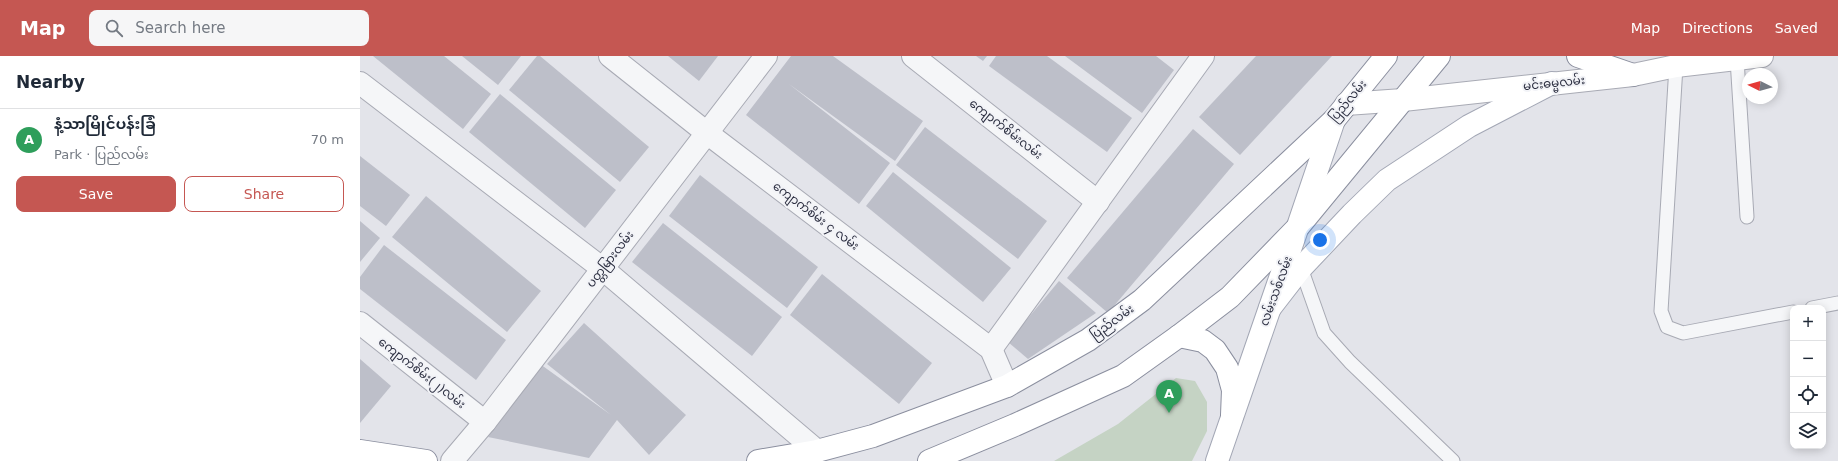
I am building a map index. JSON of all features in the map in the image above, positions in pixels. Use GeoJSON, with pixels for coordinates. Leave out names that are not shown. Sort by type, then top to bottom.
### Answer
{"type":"FeatureCollection","features":[{"type":"Feature","properties":{"kind":"main road","name":"ပြည်လမ်း"},"geometry":{"type":"LineString","coordinates":[[758,461],[817,451],[872,436],[1007,386],[1088,340],[1142,300],[1340,112],[1386,56]]}},
{"type":"Feature","properties":{"kind":"main road"},"geometry":{"type":"LineString","coordinates":[[929,461],[1015,425],[1123,376],[1230,297],[1299,226],[1438,56]]}},
{"type":"Feature","properties":{"kind":"main road"},"geometry":{"type":"LineString","coordinates":[[1578,56],[1633,75]]}},
{"type":"Feature","properties":{"kind":"main road","name":"မင်းဓမ္မလမ်း"},"geometry":{"type":"LineString","coordinates":[[1340,112],[1403,100],[1633,75],[1676,66],[1762,56]]}},
{"type":"Feature","properties":{"kind":"main road"},"geometry":{"type":"LineString","coordinates":[[1270,308],[1302,268],[1352,214],[1387,180],[1469,126],[1552,83]]}},
{"type":"Feature","properties":{"kind":"main road","name":"လမ်းသစ်လမ်း"},"geometry":{"type":"LineString","coordinates":[[1217,461],[1256,346],[1340,112]]}},
{"type":"Feature","properties":{"kind":"main road"},"geometry":{"type":"LineString","coordinates":[[1179,336],[1203,341],[1215,350],[1227,368],[1233,390],[1232,415]]}},
{"type":"Feature","properties":{"kind":"main road"},"geometry":{"type":"LineString","coordinates":[[360,451],[426,461]]}},
{"type":"Feature","properties":{"kind":"street","name":"ကျောက်စိမ်း ၄ လမ်း"},"geometry":{"type":"LineString","coordinates":[[610,56],[707,133],[991,349],[1007,386]]}},
{"type":"Feature","properties":{"kind":"street","name":"ပတ္တမြားလမ်း"},"geometry":{"type":"LineString","coordinates":[[452,461],[485,422],[766,56]]}},
{"type":"Feature","properties":{"kind":"street","name":"ကျောက်စိမ်းလမ်း"},"geometry":{"type":"LineString","coordinates":[[913,56],[1098,202]]}},
{"type":"Feature","properties":{"kind":"street"},"geometry":{"type":"LineString","coordinates":[[991,349],[1203,56]]}},
{"type":"Feature","properties":{"kind":"street"},"geometry":{"type":"LineString","coordinates":[[360,82],[602,269],[817,451]]}},
{"type":"Feature","properties":{"kind":"street","name":"ကျောက်စိမ်း(၂)လမ်း"},"geometry":{"type":"LineString","coordinates":[[360,323],[485,422]]}},
{"type":"Feature","properties":{"kind":"lane"},"geometry":{"type":"LineString","coordinates":[[1737,59],[1748,217]]}},
{"type":"Feature","properties":{"kind":"lane"},"geometry":{"type":"LineString","coordinates":[[1676,66],[1661,311],[1667,327],[1683,333],[1790,313]]}},
{"type":"Feature","properties":{"kind":"lane"},"geometry":{"type":"LineString","coordinates":[[1302,268],[1324,333],[1350,362],[1453,461]]}},
{"type":"Feature","properties":{"kind":"lane"},"geometry":{"type":"LineString","coordinates":[[1826,305],[1838,303]]}},
{"type":"Feature","properties":{"kind":"green space"},"geometry":{"type":"Polygon","coordinates":[[[1176,378],[1195,381],[1207,402],[1207,431],[1192,461],[1054,461],[1118,424],[1176,378]]]}},
{"type":"Feature","properties":{"kind":"building"},"geometry":{"type":"Polygon","coordinates":[[[373,56],[444,56],[491,94],[463,129],[373,56]]]}},
{"type":"Feature","properties":{"kind":"building"},"geometry":{"type":"Polygon","coordinates":[[[462,56],[521,56],[498,85],[462,56]]]}},
{"type":"Feature","properties":{"kind":"building"},"geometry":{"type":"Polygon","coordinates":[[[537,56],[540,56],[649,147],[620,182],[509,90],[537,56]]]}},
{"type":"Feature","properties":{"kind":"building"},"geometry":{"type":"Polygon","coordinates":[[[668,56],[718,56],[699,81],[668,56]]]}},
{"type":"Feature","properties":{"kind":"building"},"geometry":{"type":"Polygon","coordinates":[[[791,56],[833,56],[923,121],[895,161],[789,84],[890,163],[859,204],[746,115],[791,56]]]}},
{"type":"Feature","properties":{"kind":"building"},"geometry":{"type":"Polygon","coordinates":[[[976,56],[987,56],[983,61],[976,56]]]}},
{"type":"Feature","properties":{"kind":"building"},"geometry":{"type":"Polygon","coordinates":[[[996,56],[1047,56],[1132,118],[1107,152],[989,66],[996,56]]]}},
{"type":"Feature","properties":{"kind":"building"},"geometry":{"type":"Polygon","coordinates":[[[1065,56],[1156,56],[1174,70],[1142,113],[1065,56]]]}},
{"type":"Feature","properties":{"kind":"building"},"geometry":{"type":"Polygon","coordinates":[[[1256,56],[1332,56],[1240,155],[1199,117],[1256,56]]]}},
{"type":"Feature","properties":{"kind":"building"},"geometry":{"type":"Polygon","coordinates":[[[500,94],[616,190],[585,228],[469,132],[500,94]]]}},
{"type":"Feature","properties":{"kind":"building"},"geometry":{"type":"Polygon","coordinates":[[[925,127],[1047,221],[1018,259],[896,165],[925,127]]]}},
{"type":"Feature","properties":{"kind":"building"},"geometry":{"type":"Polygon","coordinates":[[[1193,129],[1234,164],[1108,313],[1067,278],[1193,129]]]}},
{"type":"Feature","properties":{"kind":"building"},"geometry":{"type":"Polygon","coordinates":[[[360,156],[410,195],[386,226],[360,206],[360,156]]]}},
{"type":"Feature","properties":{"kind":"building"},"geometry":{"type":"Polygon","coordinates":[[[893,172],[1011,268],[983,302],[866,206],[893,172]]]}},
{"type":"Feature","properties":{"kind":"building"},"geometry":{"type":"Polygon","coordinates":[[[700,175],[818,267],[787,308],[669,216],[700,175]]]}},
{"type":"Feature","properties":{"kind":"building"},"geometry":{"type":"Polygon","coordinates":[[[426,196],[541,291],[507,332],[392,237],[426,196]]]}},
{"type":"Feature","properties":{"kind":"building"},"geometry":{"type":"Polygon","coordinates":[[[360,221],[380,238],[360,262],[360,221]]]}},
{"type":"Feature","properties":{"kind":"building"},"geometry":{"type":"Polygon","coordinates":[[[663,223],[782,317],[752,356],[632,262],[663,223]]]}},
{"type":"Feature","properties":{"kind":"building"},"geometry":{"type":"Polygon","coordinates":[[[384,245],[506,340],[476,380],[360,289],[360,277],[384,245]]]}},
{"type":"Feature","properties":{"kind":"building"},"geometry":{"type":"Polygon","coordinates":[[[822,274],[932,363],[899,404],[790,315],[822,274]]]}},
{"type":"Feature","properties":{"kind":"building"},"geometry":{"type":"Polygon","coordinates":[[[1059,281],[1096,313],[1028,359],[1008,342],[1059,281]]]}},
{"type":"Feature","properties":{"kind":"building"},"geometry":{"type":"Polygon","coordinates":[[[584,323],[686,415],[649,455],[617,420],[589,458],[488,437],[540,364],[611,415],[547,364],[584,323]]]}},
{"type":"Feature","properties":{"kind":"building"},"geometry":{"type":"Polygon","coordinates":[[[360,359],[391,386],[360,423],[360,359]]]}},
{"type":"Feature","properties":{"kind":"place","name":"နံ့သာမြိုင်ပန်းခြံ"},"geometry":{"type":"Point","coordinates":[1169,413]}}]}
